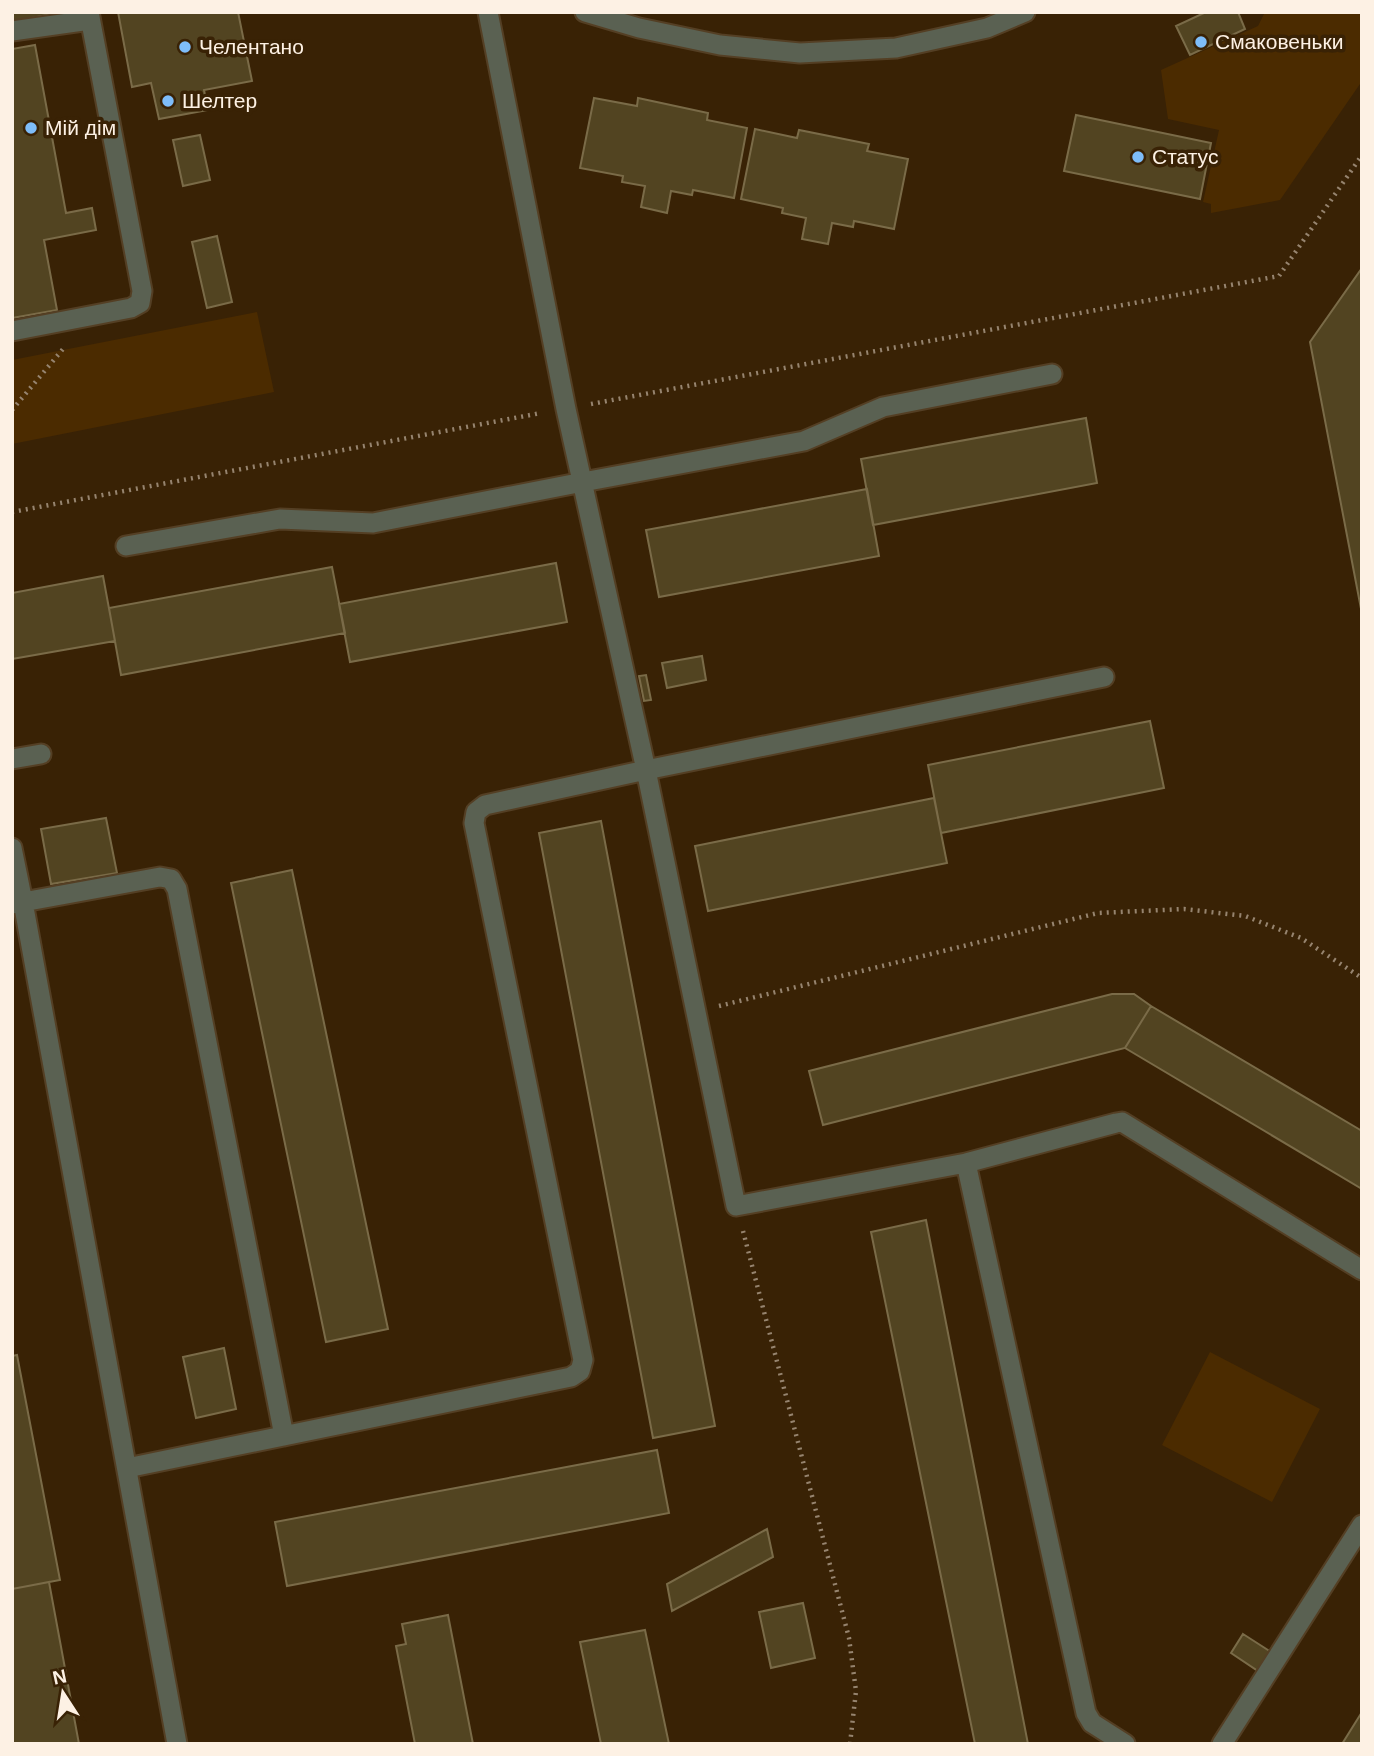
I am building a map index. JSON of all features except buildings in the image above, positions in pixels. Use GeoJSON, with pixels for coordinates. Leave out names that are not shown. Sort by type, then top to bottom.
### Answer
{"type":"FeatureCollection","features":[{"type":"Feature","properties":{"kind":"street"},"geometry":{"type":"LineString","coordinates":[[488,12],[566,409],[646,770],[736,1206],[966,1163],[1122,1122],[1362,1270]]}},
{"type":"Feature","properties":{"kind":"street"},"geometry":{"type":"LineString","coordinates":[[584,12],[639,28],[720,45],[800,53],[896,48],[987,28],[1026,12]]}},
{"type":"Feature","properties":{"kind":"street"},"geometry":{"type":"LineString","coordinates":[[12,31],[89,16],[142,291],[140,303],[131,308],[12,331]]}},
{"type":"Feature","properties":{"kind":"street"},"geometry":{"type":"LineString","coordinates":[[126,546],[280,519],[373,523],[804,441],[883,407],[1052,374]]}},
{"type":"Feature","properties":{"kind":"street"},"geometry":{"type":"LineString","coordinates":[[127,1468],[571,1377],[580,1371],[583,1360],[474,823],[476,812],[485,805],[646,770],[1104,677]]}},
{"type":"Feature","properties":{"kind":"street"},"geometry":{"type":"LineString","coordinates":[[12,759],[40,754]]}},
{"type":"Feature","properties":{"kind":"street"},"geometry":{"type":"LineString","coordinates":[[12,848],[17,903],[127,1468],[177,1744]]}},
{"type":"Feature","properties":{"kind":"street"},"geometry":{"type":"LineString","coordinates":[[17,903],[160,877],[171,879],[177,889],[284,1436]]}},
{"type":"Feature","properties":{"kind":"street"},"geometry":{"type":"LineString","coordinates":[[966,1163],[1086,1713],[1092,1723],[1125,1744]]}},
{"type":"Feature","properties":{"kind":"street"},"geometry":{"type":"LineString","coordinates":[[1222,1744],[1362,1525]]}},
{"type":"Feature","properties":{"kind":"path"},"geometry":{"type":"LineString","coordinates":[[12,513],[1279,276],[1362,155]]}},
{"type":"Feature","properties":{"kind":"path"},"geometry":{"type":"LineString","coordinates":[[12,410],[91,316]]}},
{"type":"Feature","properties":{"kind":"path"},"geometry":{"type":"LineString","coordinates":[[696,1012],[1098,913],[1184,909],[1245,916],[1301,937],[1362,978]]}},
{"type":"Feature","properties":{"kind":"path"},"geometry":{"type":"LineString","coordinates":[[736,1206],[849,1638],[856,1691],[849,1744]]}},
{"type":"Feature","properties":{"kind":"shaded area"},"geometry":{"type":"Polygon","coordinates":[[[1265,12],[1362,12],[1362,81],[1280,200],[1211,213],[1211,204],[1203,202],[1219,130],[1168,119],[1161,70],[1258,26],[1265,12]]]}},
{"type":"Feature","properties":{"kind":"shaded area"},"geometry":{"type":"Polygon","coordinates":[[[257,312],[274,392],[12,444],[12,360],[257,312]]]}},
{"type":"Feature","properties":{"kind":"shaded area"},"geometry":{"type":"Polygon","coordinates":[[[1210,1352],[1320,1409],[1272,1502],[1162,1445],[1210,1352]]]}},
{"type":"Feature","properties":{"kind":"place","name":"Смаковеньки"},"geometry":{"type":"Point","coordinates":[1201,42]}},
{"type":"Feature","properties":{"kind":"place","name":"Челентано"},"geometry":{"type":"Point","coordinates":[185,47]}},
{"type":"Feature","properties":{"kind":"place","name":"Шелтер"},"geometry":{"type":"Point","coordinates":[168,101]}},
{"type":"Feature","properties":{"kind":"place","name":"Мій дім"},"geometry":{"type":"Point","coordinates":[31,128]}},
{"type":"Feature","properties":{"kind":"place","name":"Статус"},"geometry":{"type":"Point","coordinates":[1138,157]}}]}
